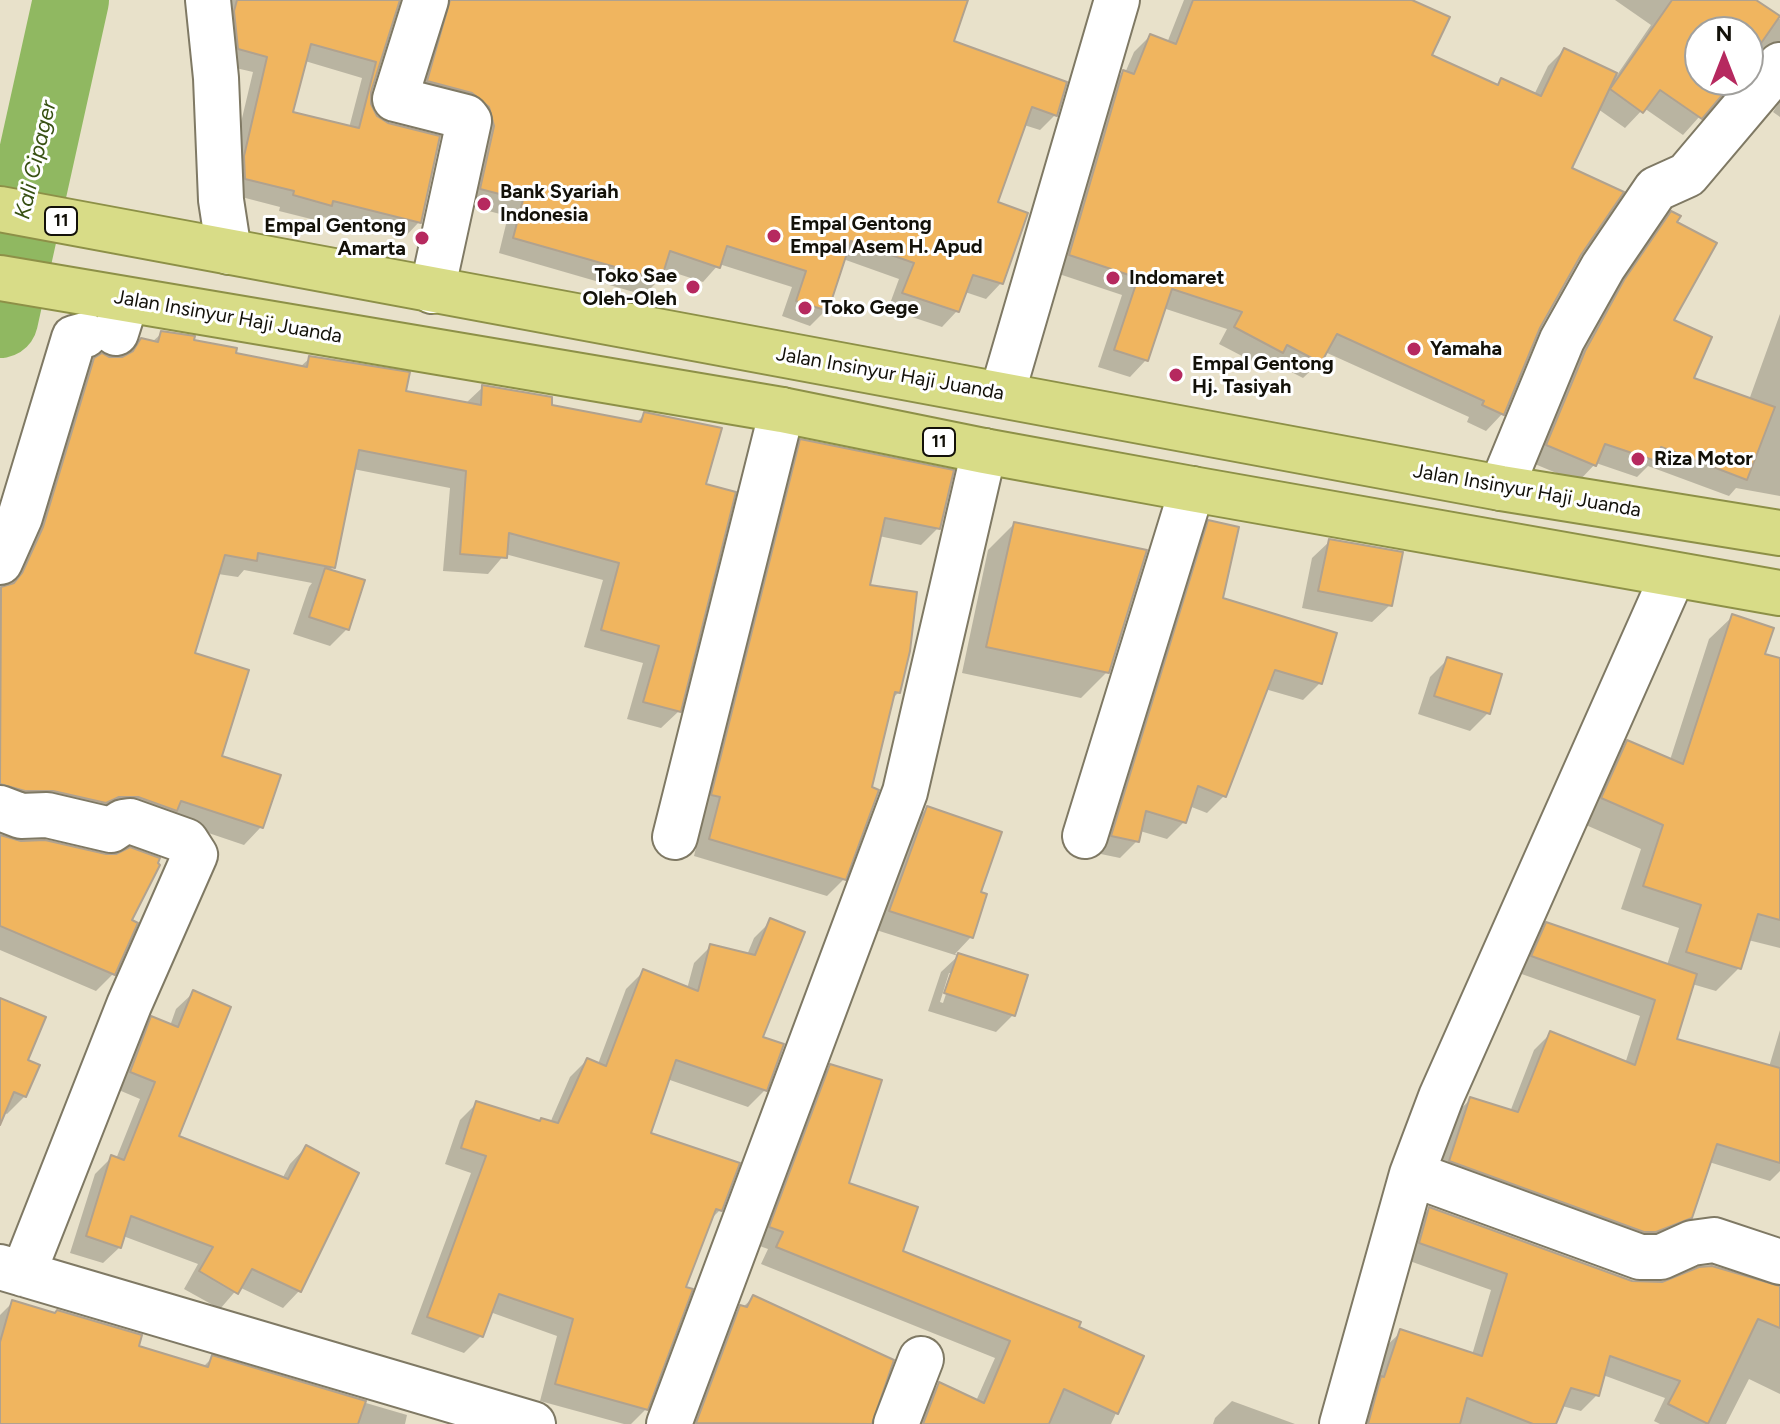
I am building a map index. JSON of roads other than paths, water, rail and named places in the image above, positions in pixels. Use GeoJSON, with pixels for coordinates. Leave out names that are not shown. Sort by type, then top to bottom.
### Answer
{"type":"FeatureCollection","features":[{"type":"Feature","properties":{"kind":"highway","name":"Jalan Insinyur Haji Juanda"},"geometry":{"type":"LineString","coordinates":[[0,209],[1501,488],[1780,533]]}},
{"type":"Feature","properties":{"kind":"highway","name":"Jalan Insinyur Haji Juanda"},"geometry":{"type":"LineString","coordinates":[[0,278],[106,316],[782,410],[984,451],[1780,593]]}},
{"type":"Feature","properties":{"kind":"street"},"geometry":{"type":"LineString","coordinates":[[208,0],[216,78],[221,200],[229,252]]}},
{"type":"Feature","properties":{"kind":"street"},"geometry":{"type":"LineString","coordinates":[[426,0],[395,99],[466,117],[469,121],[432,291]]}},
{"type":"Feature","properties":{"kind":"street"},"geometry":{"type":"LineString","coordinates":[[1002,394],[1117,0]]}},
{"type":"Feature","properties":{"kind":"street"},"geometry":{"type":"LineString","coordinates":[[1501,488],[1562,340],[1603,267],[1656,189],[1687,175],[1780,65]]}},
{"type":"Feature","properties":{"kind":"street"},"geometry":{"type":"LineString","coordinates":[[0,562],[20,517],[74,338],[106,316]]}},
{"type":"Feature","properties":{"kind":"street"},"geometry":{"type":"LineString","coordinates":[[675,837],[782,410]]}},
{"type":"Feature","properties":{"kind":"street"},"geometry":{"type":"LineString","coordinates":[[669,1424],[905,792],[984,451]]}},
{"type":"Feature","properties":{"kind":"street"},"geometry":{"type":"LineString","coordinates":[[1085,836],[1192,489]]}},
{"type":"Feature","properties":{"kind":"street"},"geometry":{"type":"LineString","coordinates":[[1342,1424],[1412,1174],[1441,1097],[1673,575]]}},
{"type":"Feature","properties":{"kind":"street"},"geometry":{"type":"LineString","coordinates":[[0,808],[21,816],[47,815],[111,830],[130,821],[186,841],[195,855],[12,1270],[533,1424]]}},
{"type":"Feature","properties":{"kind":"street"},"geometry":{"type":"LineString","coordinates":[[1412,1174],[1640,1257],[1661,1257],[1692,1243],[1714,1240],[1780,1262]]}},
{"type":"Feature","properties":{"kind":"street"},"geometry":{"type":"LineString","coordinates":[[896,1424],[921,1359]]}},
{"type":"Feature","properties":{"kind":"waterway","name":"Kali Cipager"},"geometry":{"type":"LineString","coordinates":[[0,320],[71,0]]}},
{"type":"Feature","properties":{"kind":"place","name":"Bank Syariah Indonesia"},"geometry":{"type":"Point","coordinates":[484,204]}},
{"type":"Feature","properties":{"kind":"place","name":"Empal Gentong Empal Asem H. Apud"},"geometry":{"type":"Point","coordinates":[774,236]}},
{"type":"Feature","properties":{"kind":"place","name":"Empal Gentong Amarta"},"geometry":{"type":"Point","coordinates":[422,238]}},
{"type":"Feature","properties":{"kind":"place","name":"Indomaret"},"geometry":{"type":"Point","coordinates":[1113,278]}},
{"type":"Feature","properties":{"kind":"place","name":"Toko Sae Oleh-Oleh"},"geometry":{"type":"Point","coordinates":[693,287]}},
{"type":"Feature","properties":{"kind":"place","name":"Toko Gege"},"geometry":{"type":"Point","coordinates":[805,308]}},
{"type":"Feature","properties":{"kind":"place","name":"Yamaha"},"geometry":{"type":"Point","coordinates":[1414,349]}},
{"type":"Feature","properties":{"kind":"place","name":"Empal Gentong Hj. Tasiyah"},"geometry":{"type":"Point","coordinates":[1176,375]}},
{"type":"Feature","properties":{"kind":"place","name":"Riza Motor"},"geometry":{"type":"Point","coordinates":[1638,459]}}]}
